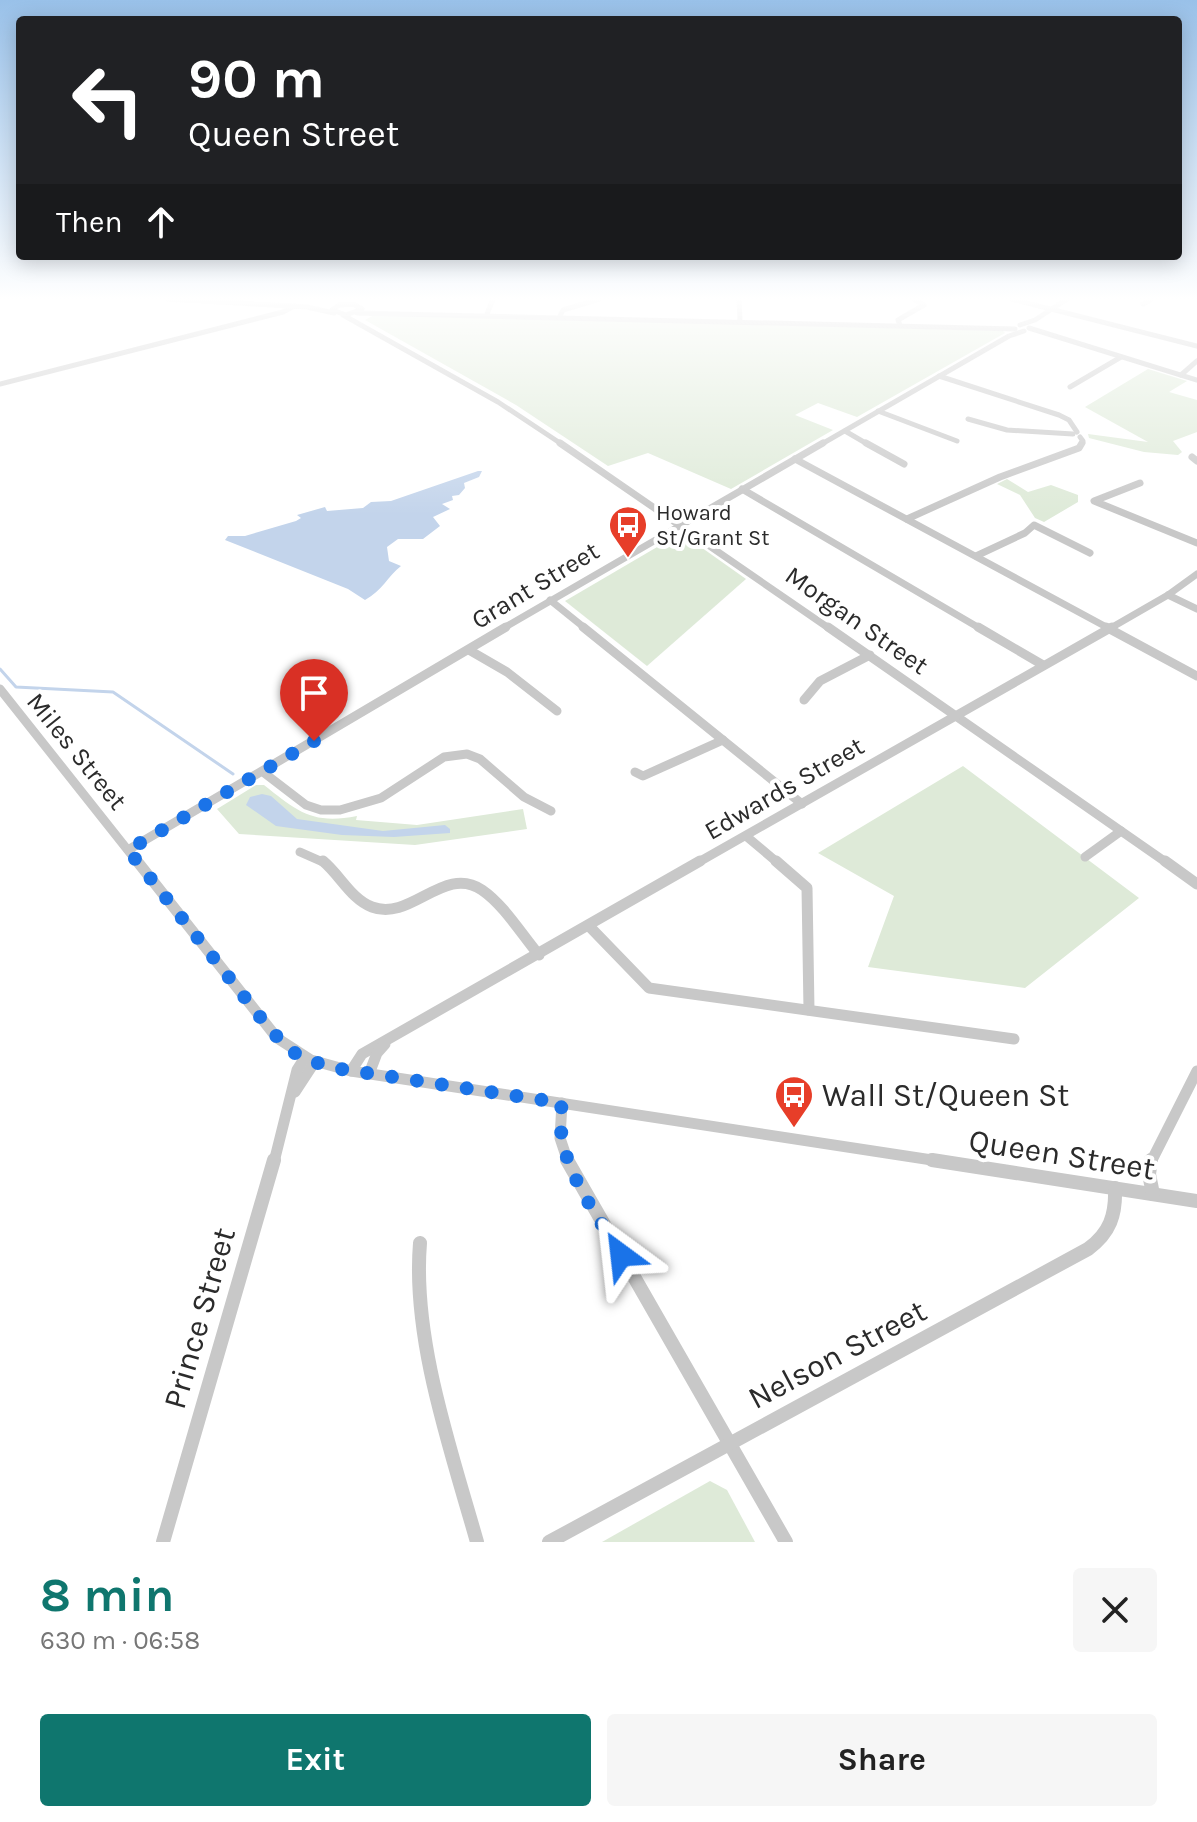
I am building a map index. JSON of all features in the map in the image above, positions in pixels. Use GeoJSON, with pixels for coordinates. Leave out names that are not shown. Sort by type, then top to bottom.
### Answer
{"type":"FeatureCollection","features":[{"type":"Feature","properties":{"kind":"street"},"geometry":{"type":"LineString","coordinates":[[0,384],[51,371]]}},
{"type":"Feature","properties":{"kind":"street","name":"Morgan Street"},"geometry":{"type":"LineString","coordinates":[[444,371],[511,409],[682,524],[1197,884]]}},
{"type":"Feature","properties":{"kind":"street","name":"Grant Street"},"geometry":{"type":"LineString","coordinates":[[128,850],[550,600],[948,371]]}},
{"type":"Feature","properties":{"kind":"street"},"geometry":{"type":"LineString","coordinates":[[1070,387],[1097,371]]}},
{"type":"Feature","properties":{"kind":"street"},"geometry":{"type":"LineString","coordinates":[[1168,371],[1197,380]]}},
{"type":"Feature","properties":{"kind":"street"},"geometry":{"type":"LineString","coordinates":[[1181,375],[1186,371]]}},
{"type":"Feature","properties":{"kind":"street"},"geometry":{"type":"LineString","coordinates":[[907,519],[1000,477],[1079,448],[1083,442],[1069,420],[1059,415],[939,376]]}},
{"type":"Feature","properties":{"kind":"street"},"geometry":{"type":"LineString","coordinates":[[878,411],[957,441]]}},
{"type":"Feature","properties":{"kind":"street"},"geometry":{"type":"LineString","coordinates":[[968,419],[1007,430],[1077,434]]}},
{"type":"Feature","properties":{"kind":"street"},"geometry":{"type":"LineString","coordinates":[[845,431],[904,464]]}},
{"type":"Feature","properties":{"kind":"street"},"geometry":{"type":"LineString","coordinates":[[795,459],[1197,676]]}},
{"type":"Feature","properties":{"kind":"street"},"geometry":{"type":"LineString","coordinates":[[1140,483],[1094,501],[1163,532],[1197,543]]}},
{"type":"Feature","properties":{"kind":"street"},"geometry":{"type":"LineString","coordinates":[[742,489],[1043,665]]}},
{"type":"Feature","properties":{"kind":"street"},"geometry":{"type":"LineString","coordinates":[[976,556],[1025,533],[1034,525],[1090,553]]}},
{"type":"Feature","properties":{"kind":"street","name":"Edwards Street"},"geometry":{"type":"LineString","coordinates":[[351,1071],[360,1056],[1168,595],[1197,574]]}},
{"type":"Feature","properties":{"kind":"street"},"geometry":{"type":"LineString","coordinates":[[1168,595],[1197,609]]}},
{"type":"Feature","properties":{"kind":"street"},"geometry":{"type":"LineString","coordinates":[[550,600],[802,804]]}},
{"type":"Feature","properties":{"kind":"street"},"geometry":{"type":"LineString","coordinates":[[469,650],[507,672],[557,711]]}},
{"type":"Feature","properties":{"kind":"street"},"geometry":{"type":"LineString","coordinates":[[804,700],[820,681],[870,655]]}},
{"type":"Feature","properties":{"kind":"street","name":"Miles Street"},"geometry":{"type":"LineString","coordinates":[[0,689],[277,1038],[309,1061],[351,1071]]}},
{"type":"Feature","properties":{"kind":"street"},"geometry":{"type":"LineString","coordinates":[[635,772],[643,776],[723,740]]}},
{"type":"Feature","properties":{"kind":"street"},"geometry":{"type":"LineString","coordinates":[[263,772],[306,805],[321,810],[340,810],[381,798],[444,757],[467,754],[483,762],[524,797],[551,811]]}},
{"type":"Feature","properties":{"kind":"street"},"geometry":{"type":"LineString","coordinates":[[1085,857],[1121,831]]}},
{"type":"Feature","properties":{"kind":"street"},"geometry":{"type":"LineString","coordinates":[[746,836],[807,888],[809,1010]]}},
{"type":"Feature","properties":{"kind":"street"},"geometry":{"type":"LineString","coordinates":[[300,852],[320,859],[362,902],[378,910],[398,908],[450,884],[476,885],[539,955]]}},
{"type":"Feature","properties":{"kind":"street"},"geometry":{"type":"LineString","coordinates":[[589,926],[648,987],[1014,1039]]}},
{"type":"Feature","properties":{"kind":"street","name":"Edwards Street"},"geometry":{"type":"LineString","coordinates":[[369,1074],[379,1050],[391,1040]]}},
{"type":"Feature","properties":{"kind":"street","name":"Prince Street"},"geometry":{"type":"LineString","coordinates":[[163,1542],[289,1110],[309,1061]]}},
{"type":"Feature","properties":{"kind":"street","name":"Queen Street"},"geometry":{"type":"LineString","coordinates":[[351,1071],[1197,1201]]}},
{"type":"Feature","properties":{"kind":"street"},"geometry":{"type":"LineString","coordinates":[[1153,1194],[1149,1171],[1151,1160],[1197,1071]]}},
{"type":"Feature","properties":{"kind":"street"},"geometry":{"type":"LineString","coordinates":[[562,1103],[560,1138],[568,1162],[786,1542]]}},
{"type":"Feature","properties":{"kind":"street","name":"Nelson Street"},"geometry":{"type":"LineString","coordinates":[[549,1542],[1093,1246],[1113,1223],[1115,1188]]}},
{"type":"Feature","properties":{"kind":"street"},"geometry":{"type":"LineString","coordinates":[[420,1243],[417,1281],[440,1413],[477,1542]]}},
{"type":"Feature","properties":{"kind":"green space"},"geometry":{"type":"Polygon","coordinates":[[[456,371],[938,371],[857,417],[818,403],[795,415],[833,430],[731,489],[648,453],[608,466],[516,405],[456,371]]]}},
{"type":"Feature","properties":{"kind":"green space"},"geometry":{"type":"Polygon","coordinates":[[[1145,371],[1154,371],[1187,381],[1169,392],[1197,400],[1197,432],[1173,441],[1182,452],[1178,455],[1144,452],[1089,438],[1088,434],[1148,442],[1085,407],[1145,371]]]}},
{"type":"Feature","properties":{"kind":"green space"},"geometry":{"type":"Polygon","coordinates":[[[1007,479],[1028,492],[1051,485],[1078,495],[1078,502],[1044,522],[1035,518],[1020,495],[997,484],[1007,479]]]}},
{"type":"Feature","properties":{"kind":"green space"},"geometry":{"type":"Polygon","coordinates":[[[681,533],[746,579],[647,666],[565,601],[681,533]]]}},
{"type":"Feature","properties":{"kind":"green space"},"geometry":{"type":"Polygon","coordinates":[[[963,766],[1139,898],[1025,988],[868,967],[894,896],[818,853],[963,766]]]}},
{"type":"Feature","properties":{"kind":"green space"},"geometry":{"type":"Polygon","coordinates":[[[256,785],[264,785],[306,814],[328,819],[357,816],[356,820],[417,825],[523,809],[527,829],[415,845],[239,834],[217,809],[256,785]]]}},
{"type":"Feature","properties":{"kind":"green space"},"geometry":{"type":"Polygon","coordinates":[[[710,1481],[727,1490],[755,1542],[602,1542],[710,1481]]]}},
{"type":"Feature","properties":{"kind":"water"},"geometry":{"type":"Polygon","coordinates":[[[482,471],[479,477],[464,483],[465,488],[459,495],[442,504],[450,509],[433,517],[440,526],[423,539],[398,539],[387,547],[389,561],[401,566],[365,600],[348,589],[225,540],[228,536],[245,536],[296,521],[301,518],[297,515],[325,507],[327,511],[363,508],[371,502],[391,501],[482,471]]]}},
{"type":"Feature","properties":{"kind":"water"},"geometry":{"type":"Polygon","coordinates":[[[262,794],[271,796],[297,819],[383,831],[445,825],[450,833],[394,837],[342,835],[276,826],[246,805],[250,797],[262,794]]]}},
{"type":"Feature","properties":{"kind":"waterway"},"geometry":{"type":"LineString","coordinates":[[0,669],[16,687],[113,692],[233,774]]}},
{"type":"Feature","properties":{"kind":"place","name":"Howard St/Grant St"},"geometry":{"type":"Point","coordinates":[628,559]}},
{"type":"Feature","properties":{"kind":"place","name":"Wall St/Queen St"},"geometry":{"type":"Point","coordinates":[794,1129]}},
{"type":"Feature","properties":{"kind":"route"},"geometry":{"type":"LineString","coordinates":[[314,741],[128,850],[272,1032],[297,1055],[328,1067],[562,1103],[559,1129],[562,1149],[621,1255]]}}]}
